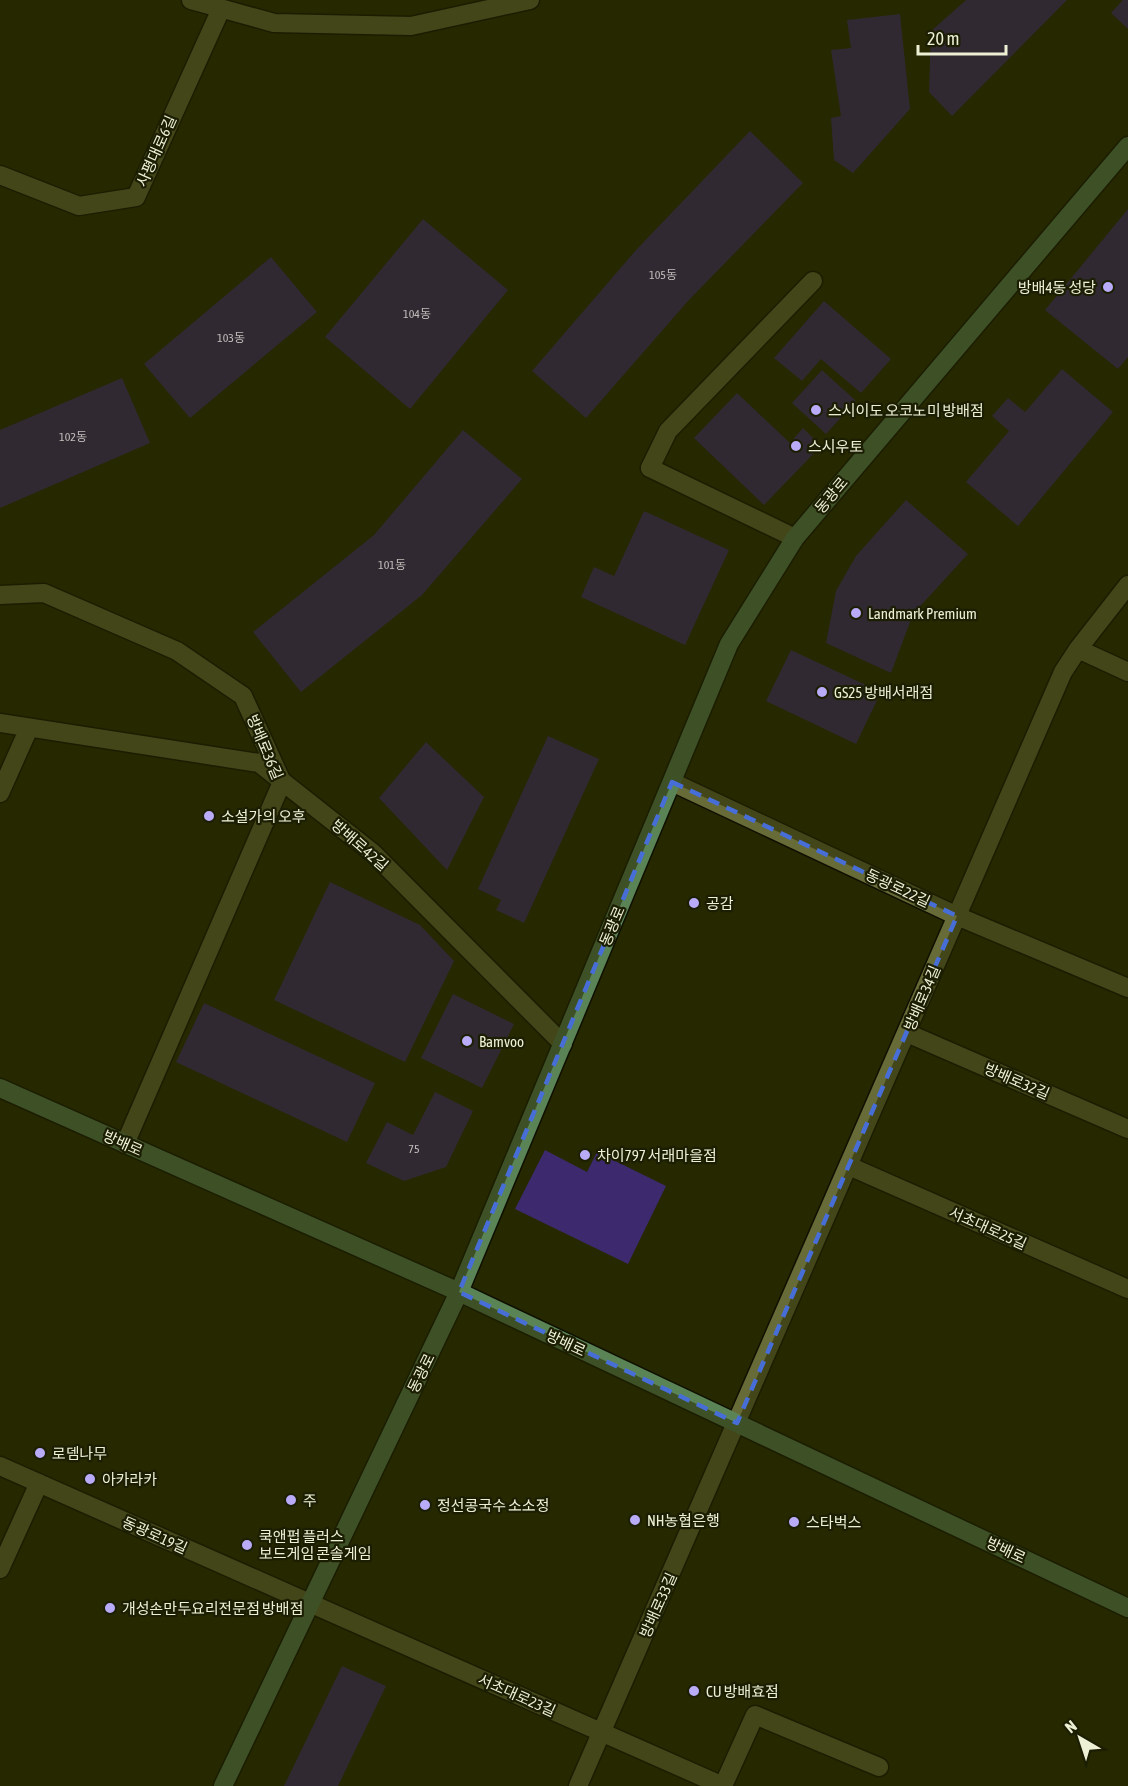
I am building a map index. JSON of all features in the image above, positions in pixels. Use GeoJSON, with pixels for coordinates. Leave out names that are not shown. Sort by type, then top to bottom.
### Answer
{"type":"FeatureCollection","features":[{"type":"Feature","properties":{"kind":"street"},"geometry":{"type":"LineString","coordinates":[[190,0],[274,23],[411,26],[530,0]]}},
{"type":"Feature","properties":{"kind":"street","name":"사평대로6길"},"geometry":{"type":"LineString","coordinates":[[0,175],[79,206],[136,197],[221,9]]}},
{"type":"Feature","properties":{"kind":"street","name":"동광로"},"geometry":{"type":"LineString","coordinates":[[223,1786],[459,1292],[729,644],[795,538],[1128,146]]}},
{"type":"Feature","properties":{"kind":"street"},"geometry":{"type":"LineString","coordinates":[[795,538],[650,468],[668,431],[813,281]]}},
{"type":"Feature","properties":{"kind":"street","name":"방배로34길"},"geometry":{"type":"LineString","coordinates":[[737,1423],[1063,672],[1128,585]]}},
{"type":"Feature","properties":{"kind":"street","name":"방배로36길"},"geometry":{"type":"LineString","coordinates":[[0,595],[44,593],[177,651],[243,696],[282,782],[125,1144]]}},
{"type":"Feature","properties":{"kind":"street"},"geometry":{"type":"LineString","coordinates":[[1078,649],[1128,672]]}},
{"type":"Feature","properties":{"kind":"street","name":"방배로42길"},"geometry":{"type":"LineString","coordinates":[[0,723],[259,763],[373,853],[563,1044]]}},
{"type":"Feature","properties":{"kind":"street"},"geometry":{"type":"LineString","coordinates":[[0,793],[29,728]]}},
{"type":"Feature","properties":{"kind":"street","name":"동광로22길"},"geometry":{"type":"LineString","coordinates":[[672,782],[957,916],[1128,988]]}},
{"type":"Feature","properties":{"kind":"street","name":"방배로32길"},"geometry":{"type":"LineString","coordinates":[[907,1033],[1128,1129]]}},
{"type":"Feature","properties":{"kind":"street","name":"방배로"},"geometry":{"type":"LineString","coordinates":[[0,1088],[459,1292],[1128,1608]]}},
{"type":"Feature","properties":{"kind":"street","name":"서초대로25길"},"geometry":{"type":"LineString","coordinates":[[849,1166],[1128,1289]]}},
{"type":"Feature","properties":{"kind":"street","name":"방배로33길"},"geometry":{"type":"LineString","coordinates":[[578,1786],[737,1423]]}},
{"type":"Feature","properties":{"kind":"street","name":"동광로19길"},"geometry":{"type":"LineString","coordinates":[[0,1466],[310,1604]]}},
{"type":"Feature","properties":{"kind":"street"},"geometry":{"type":"LineString","coordinates":[[0,1569],[39,1484]]}},
{"type":"Feature","properties":{"kind":"street","name":"서초대로23길"},"geometry":{"type":"LineString","coordinates":[[310,1604],[723,1786],[755,1716],[879,1767]]}},
{"type":"Feature","properties":{"kind":"highlighted area"},"geometry":{"type":"Polygon","coordinates":[[[672,782],[957,916],[737,1423],[459,1292],[672,782]]]}},
{"type":"Feature","properties":{"kind":"building"},"geometry":{"type":"Polygon","coordinates":[[[966,0],[1067,0],[952,116],[929,92],[931,31],[966,0]]]}},
{"type":"Feature","properties":{"kind":"building"},"geometry":{"type":"Polygon","coordinates":[[[1123,0],[1128,0],[1128,29],[1111,13],[1123,0]]]}},
{"type":"Feature","properties":{"kind":"building"},"geometry":{"type":"Polygon","coordinates":[[[900,14],[910,109],[853,173],[834,160],[831,118],[841,116],[831,50],[851,48],[847,20],[900,14]]]}},
{"type":"Feature","properties":{"kind":"building"},"geometry":{"type":"Polygon","coordinates":[[[750,131],[803,183],[688,301],[586,418],[532,371],[636,250],[750,131]]]}},
{"type":"Feature","properties":{"kind":"building"},"geometry":{"type":"Polygon","coordinates":[[[1128,209],[1128,357],[1118,369],[1045,310],[1128,209]]]}},
{"type":"Feature","properties":{"kind":"building"},"geometry":{"type":"Polygon","coordinates":[[[423,219],[508,290],[410,409],[325,337],[423,219]]]}},
{"type":"Feature","properties":{"kind":"building"},"geometry":{"type":"Polygon","coordinates":[[[271,257],[317,312],[190,418],[144,364],[271,257]]]}},
{"type":"Feature","properties":{"kind":"building"},"geometry":{"type":"Polygon","coordinates":[[[824,301],[891,359],[861,393],[821,359],[802,381],[774,358],[824,301]]]}},
{"type":"Feature","properties":{"kind":"building"},"geometry":{"type":"Polygon","coordinates":[[[1062,369],[1113,412],[1018,526],[966,482],[1009,431],[992,416],[1008,398],[1025,412],[1062,369]]]}},
{"type":"Feature","properties":{"kind":"building"},"geometry":{"type":"Polygon","coordinates":[[[822,370],[856,401],[826,434],[792,403],[822,370]]]}},
{"type":"Feature","properties":{"kind":"building"},"geometry":{"type":"Polygon","coordinates":[[[122,378],[150,443],[0,508],[0,430],[122,378]]]}},
{"type":"Feature","properties":{"kind":"building"},"geometry":{"type":"Polygon","coordinates":[[[737,393],[790,443],[803,428],[821,446],[764,505],[694,438],[737,393]]]}},
{"type":"Feature","properties":{"kind":"building"},"geometry":{"type":"Polygon","coordinates":[[[463,430],[522,479],[422,595],[301,692],[253,632],[374,535],[463,430]]]}},
{"type":"Feature","properties":{"kind":"building"},"geometry":{"type":"Polygon","coordinates":[[[906,500],[968,554],[913,614],[891,673],[826,643],[836,591],[856,556],[906,500]]]}},
{"type":"Feature","properties":{"kind":"building"},"geometry":{"type":"Polygon","coordinates":[[[644,511],[729,550],[685,645],[581,597],[594,567],[614,576],[644,511]]]}},
{"type":"Feature","properties":{"kind":"building"},"geometry":{"type":"Polygon","coordinates":[[[791,650],[881,692],[856,744],[766,701],[791,650]]]}},
{"type":"Feature","properties":{"kind":"building"},"geometry":{"type":"Polygon","coordinates":[[[548,736],[599,759],[524,923],[496,910],[501,900],[478,889],[548,736]]]}},
{"type":"Feature","properties":{"kind":"building"},"geometry":{"type":"Polygon","coordinates":[[[426,742],[484,797],[447,870],[379,798],[426,742]]]}},
{"type":"Feature","properties":{"kind":"building"},"geometry":{"type":"Polygon","coordinates":[[[330,882],[420,925],[454,961],[405,1062],[274,1000],[330,882]]]}},
{"type":"Feature","properties":{"kind":"building","name":"Bamvoo"},"geometry":{"type":"Polygon","coordinates":[[[453,994],[514,1024],[482,1088],[421,1058],[453,994]]]}},
{"type":"Feature","properties":{"kind":"building"},"geometry":{"type":"Polygon","coordinates":[[[204,1003],[375,1083],[347,1142],[176,1062],[204,1003]]]}},
{"type":"Feature","properties":{"kind":"building"},"geometry":{"type":"Polygon","coordinates":[[[435,1092],[473,1111],[446,1167],[404,1181],[366,1163],[387,1122],[413,1135],[435,1092]]]}},
{"type":"Feature","properties":{"kind":"building"},"geometry":{"type":"Polygon","coordinates":[[[545,1150],[587,1172],[597,1152],[666,1186],[628,1264],[515,1209],[545,1150]]]}},
{"type":"Feature","properties":{"kind":"building"},"geometry":{"type":"Polygon","coordinates":[[[342,1666],[386,1686],[338,1786],[284,1786],[342,1666]]]}},
{"type":"Feature","properties":{"kind":"place","name":"방배4동 성당"},"geometry":{"type":"Point","coordinates":[1108,287]}},
{"type":"Feature","properties":{"kind":"place","name":"스시이도 오코노미 방배점"},"geometry":{"type":"Point","coordinates":[816,410]}},
{"type":"Feature","properties":{"kind":"place","name":"스시우토"},"geometry":{"type":"Point","coordinates":[796,446]}},
{"type":"Feature","properties":{"kind":"place","name":"Landmark Premium"},"geometry":{"type":"Point","coordinates":[856,613]}},
{"type":"Feature","properties":{"kind":"place","name":"GS25 방배서래점"},"geometry":{"type":"Point","coordinates":[822,692]}},
{"type":"Feature","properties":{"kind":"place","name":"소설가의 오후"},"geometry":{"type":"Point","coordinates":[209,816]}},
{"type":"Feature","properties":{"kind":"place","name":"공감"},"geometry":{"type":"Point","coordinates":[694,903]}},
{"type":"Feature","properties":{"kind":"place","name":"Bamvoo"},"geometry":{"type":"Point","coordinates":[467,1041]}},
{"type":"Feature","properties":{"kind":"place","name":"차이797 서래마을점"},"geometry":{"type":"Point","coordinates":[585,1155]}},
{"type":"Feature","properties":{"kind":"place","name":"로뎀나무"},"geometry":{"type":"Point","coordinates":[40,1453]}},
{"type":"Feature","properties":{"kind":"place","name":"아카라카"},"geometry":{"type":"Point","coordinates":[90,1479]}},
{"type":"Feature","properties":{"kind":"place","name":"주"},"geometry":{"type":"Point","coordinates":[291,1500]}},
{"type":"Feature","properties":{"kind":"place","name":"정선콩국수 소소정"},"geometry":{"type":"Point","coordinates":[425,1505]}},
{"type":"Feature","properties":{"kind":"place","name":"NH농협은행"},"geometry":{"type":"Point","coordinates":[635,1520]}},
{"type":"Feature","properties":{"kind":"place","name":"스타벅스"},"geometry":{"type":"Point","coordinates":[794,1522]}},
{"type":"Feature","properties":{"kind":"place","name":"쿡앤펍 플러스 보드게임 콘솔게임"},"geometry":{"type":"Point","coordinates":[247,1545]}},
{"type":"Feature","properties":{"kind":"place","name":"개성손만두요리전문점 방배점"},"geometry":{"type":"Point","coordinates":[110,1608]}},
{"type":"Feature","properties":{"kind":"place","name":"CU 방배효점"},"geometry":{"type":"Point","coordinates":[694,1691]}}]}
